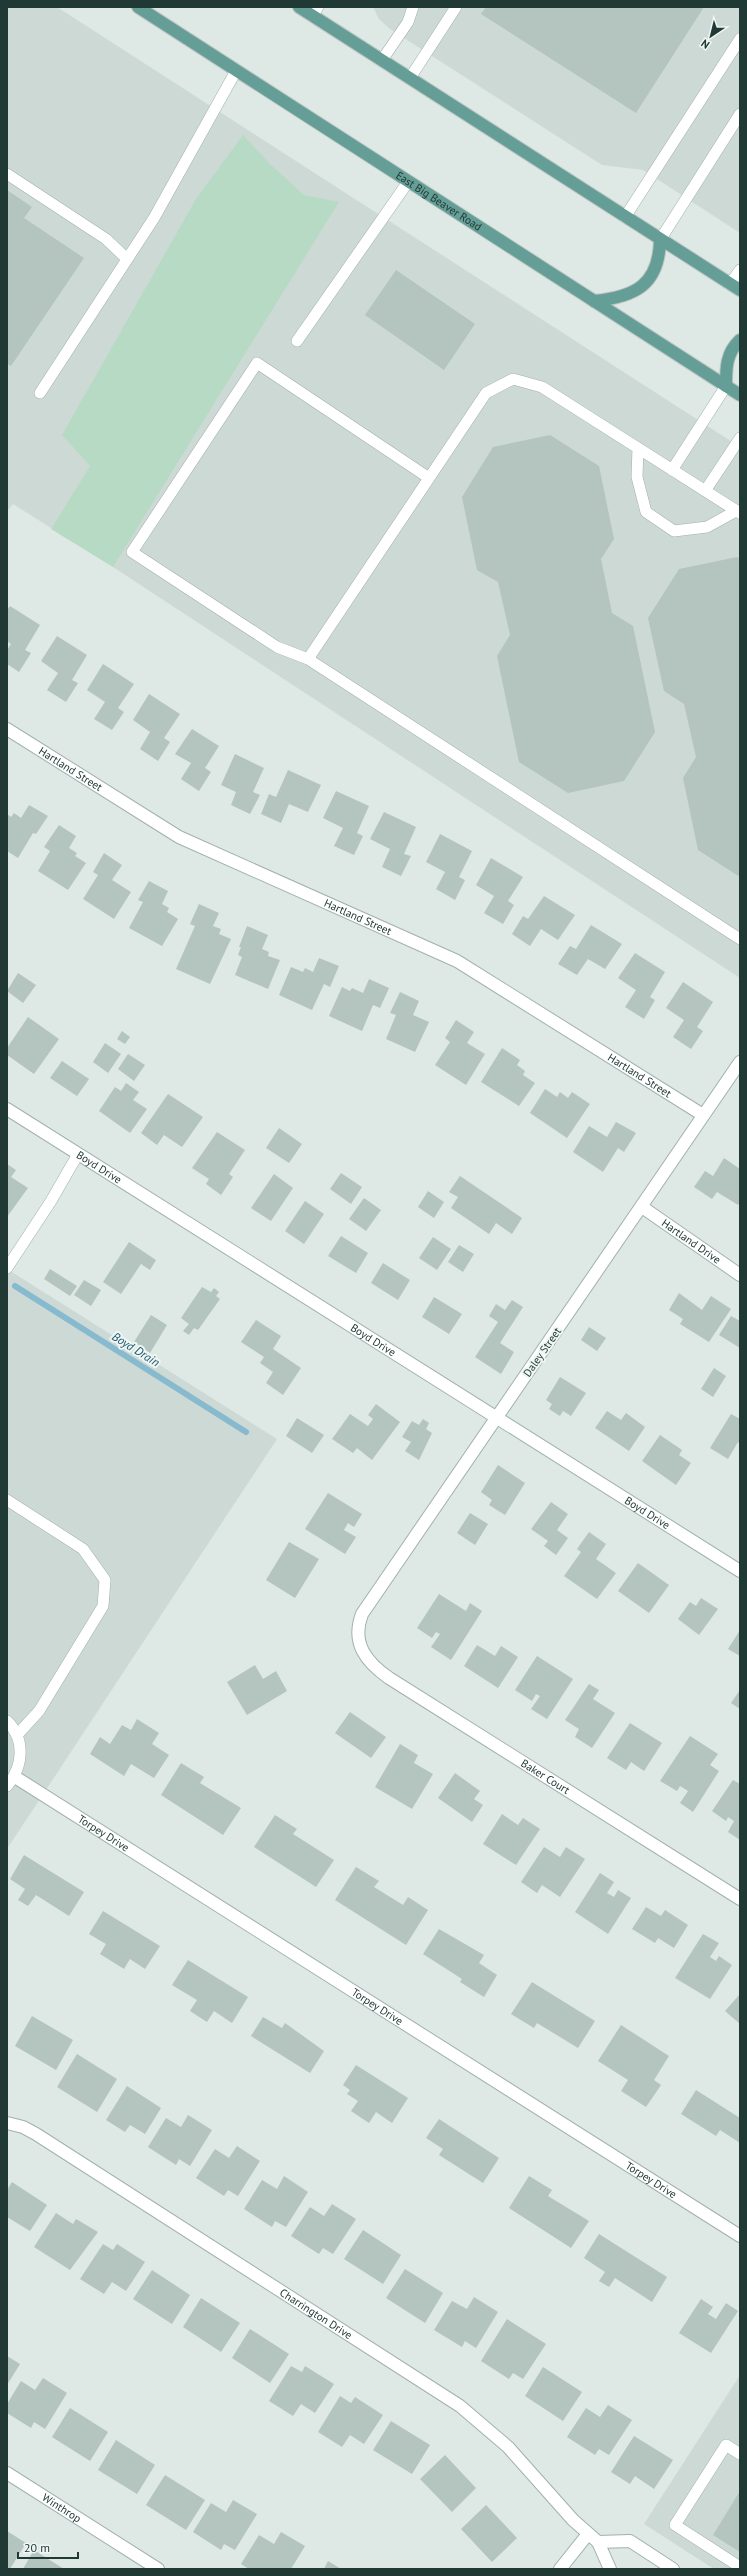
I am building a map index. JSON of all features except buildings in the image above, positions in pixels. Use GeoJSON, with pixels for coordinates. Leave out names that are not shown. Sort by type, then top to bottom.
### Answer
{"type":"FeatureCollection","features":[{"type":"Feature","properties":{"kind":"main road","name":"East Big Beaver Road"},"geometry":{"type":"LineString","coordinates":[[138,7],[740,396]]}},
{"type":"Feature","properties":{"kind":"main road"},"geometry":{"type":"LineString","coordinates":[[299,7],[315,11],[382,60],[735,287]]}},
{"type":"Feature","properties":{"kind":"main road"},"geometry":{"type":"LineString","coordinates":[[594,301],[619,298],[642,286],[657,267],[660,240]]}},
{"type":"Feature","properties":{"kind":"main road"},"geometry":{"type":"LineString","coordinates":[[726,386],[728,358],[732,348],[740,340]]}},
{"type":"Feature","properties":{"kind":"street","name":"Hartland Street"},"geometry":{"type":"LineString","coordinates":[[7,729],[179,837],[457,961],[703,1115]]}},
{"type":"Feature","properties":{"kind":"street","name":"Daley Street"},"geometry":{"type":"LineString","coordinates":[[360,1646],[358,1625],[362,1614],[740,1062]]}},
{"type":"Feature","properties":{"kind":"street","name":"Boyd Drive"},"geometry":{"type":"LineString","coordinates":[[7,1109],[498,1417],[740,1571]]}},
{"type":"Feature","properties":{"kind":"street","name":"Hartland Drive"},"geometry":{"type":"LineString","coordinates":[[642,1207],[740,1274]]}},
{"type":"Feature","properties":{"kind":"street","name":"Baker Court"},"geometry":{"type":"LineString","coordinates":[[360,1646],[373,1667],[389,1678],[740,1899]]}},
{"type":"Feature","properties":{"kind":"street","name":"Torpey Drive"},"geometry":{"type":"LineString","coordinates":[[11,1782],[740,2236]]}},
{"type":"Feature","properties":{"kind":"street","name":"Charrington Drive"},"geometry":{"type":"LineString","coordinates":[[7,2123],[23,2127],[36,2134],[460,2406],[508,2447],[588,2534],[598,2542],[610,2569]]}},
{"type":"Feature","properties":{"kind":"street","name":"Winthrop"},"geometry":{"type":"LineString","coordinates":[[7,2473],[158,2569]]}},
{"type":"Feature","properties":{"kind":"street"},"geometry":{"type":"LineString","coordinates":[[560,2569],[588,2534]]}},
{"type":"Feature","properties":{"kind":"street"},"geometry":{"type":"LineString","coordinates":[[598,2542],[630,2541],[673,2569]]}},
{"type":"Feature","properties":{"kind":"lane"},"geometry":{"type":"LineString","coordinates":[[382,60],[408,22],[413,7]]}},
{"type":"Feature","properties":{"kind":"lane"},"geometry":{"type":"LineString","coordinates":[[410,78],[456,7]]}},
{"type":"Feature","properties":{"kind":"lane"},"geometry":{"type":"LineString","coordinates":[[625,217],[740,39]]}},
{"type":"Feature","properties":{"kind":"lane"},"geometry":{"type":"LineString","coordinates":[[40,393],[154,218],[236,71]]}},
{"type":"Feature","properties":{"kind":"lane"},"geometry":{"type":"LineString","coordinates":[[660,240],[740,114]]}},
{"type":"Feature","properties":{"kind":"lane"},"geometry":{"type":"LineString","coordinates":[[7,174],[106,239],[127,259]]}},
{"type":"Feature","properties":{"kind":"lane"},"geometry":{"type":"LineString","coordinates":[[297,341],[408,182]]}},
{"type":"Feature","properties":{"kind":"lane"},"geometry":{"type":"LineString","coordinates":[[735,287],[740,270]]}},
{"type":"Feature","properties":{"kind":"lane"},"geometry":{"type":"LineString","coordinates":[[429,478],[257,363],[132,552],[277,647],[308,659],[740,939]]}},
{"type":"Feature","properties":{"kind":"lane"},"geometry":{"type":"LineString","coordinates":[[308,659],[486,393],[513,380],[542,386],[738,512]]}},
{"type":"Feature","properties":{"kind":"lane"},"geometry":{"type":"LineString","coordinates":[[672,470],[726,386]]}},
{"type":"Feature","properties":{"kind":"lane"},"geometry":{"type":"LineString","coordinates":[[705,491],[740,438]]}},
{"type":"Feature","properties":{"kind":"lane"},"geometry":{"type":"LineString","coordinates":[[638,448],[637,477],[646,512],[674,532],[707,527],[738,512]]}},
{"type":"Feature","properties":{"kind":"lane"},"geometry":{"type":"LineString","coordinates":[[7,1268],[51,1201],[78,1154]]}},
{"type":"Feature","properties":{"kind":"lane"},"geometry":{"type":"LineString","coordinates":[[7,1500],[83,1549],[105,1580],[103,1606],[39,1711],[17,1735]]}},
{"type":"Feature","properties":{"kind":"lane"},"geometry":{"type":"LineString","coordinates":[[7,1721],[17,1735],[21,1749],[20,1764],[11,1782]]}},
{"type":"Feature","properties":{"kind":"lane"},"geometry":{"type":"LineString","coordinates":[[740,2454],[726,2445],[675,2524],[740,2567]]}},
{"type":"Feature","properties":{"kind":"shaded area"},"geometry":{"type":"Polygon","coordinates":[[[7,7],[57,7],[740,447],[740,978],[113,567],[13,504],[7,511],[7,7]]]}},
{"type":"Feature","properties":{"kind":"shaded area"},"geometry":{"type":"Polygon","coordinates":[[[373,7],[740,7],[740,233],[643,170],[602,165],[390,29],[379,19],[373,7]]]}},
{"type":"Feature","properties":{"kind":"shaded area"},"geometry":{"type":"Polygon","coordinates":[[[7,1269],[277,1439],[7,1849],[7,1269]]]}},
{"type":"Feature","properties":{"kind":"shaded area"},"geometry":{"type":"Polygon","coordinates":[[[740,2375],[740,2569],[714,2569],[644,2524],[740,2375]]]}},
{"type":"Feature","properties":{"kind":"green space"},"geometry":{"type":"Polygon","coordinates":[[[243,135],[269,163],[304,195],[339,202],[113,567],[51,529],[90,466],[62,435],[196,199],[243,135]]]}},
{"type":"Feature","properties":{"kind":"waterway","name":"Boyd Drain"},"geometry":{"type":"LineString","coordinates":[[15,1286],[246,1432]]}}]}
